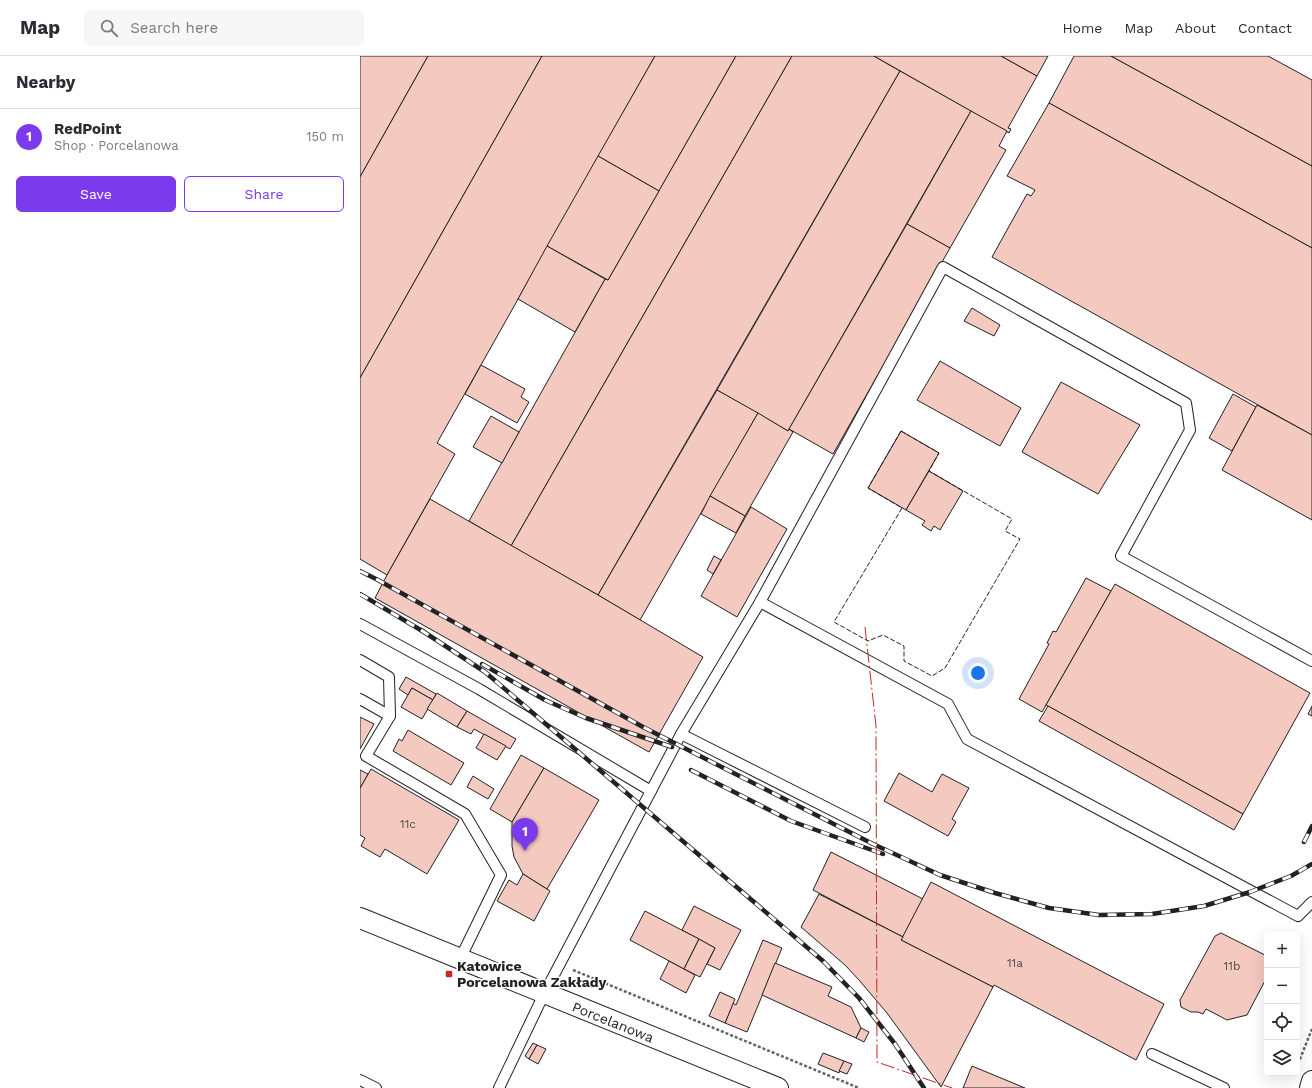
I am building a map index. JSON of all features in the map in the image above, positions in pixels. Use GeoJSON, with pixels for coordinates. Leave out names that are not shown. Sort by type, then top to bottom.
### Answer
{"type":"FeatureCollection","features":[{"type":"Feature","properties":{"kind":"street","name":"Porcelanowa"},"geometry":{"type":"LineString","coordinates":[[360,918],[778,1088]]}},
{"type":"Feature","properties":{"kind":"street"},"geometry":{"type":"LineString","coordinates":[[1310,1088],[1312,1081]]}},
{"type":"Feature","properties":{"kind":"lane"},"geometry":{"type":"LineString","coordinates":[[499,1088],[553,975],[681,734],[760,602],[943,267],[1186,403],[1190,430],[1121,556],[1312,661]]}},
{"type":"Feature","properties":{"kind":"lane"},"geometry":{"type":"LineString","coordinates":[[760,602],[948,704],[967,738],[1298,916],[1312,902]]}},
{"type":"Feature","properties":{"kind":"lane"},"geometry":{"type":"LineString","coordinates":[[360,624],[479,689],[652,791]]}},
{"type":"Feature","properties":{"kind":"lane"},"geometry":{"type":"LineString","coordinates":[[360,660],[390,677],[390,716],[366,756],[465,814],[501,875],[460,959]]}},
{"type":"Feature","properties":{"kind":"lane"},"geometry":{"type":"LineString","coordinates":[[360,698],[390,716]]}},
{"type":"Feature","properties":{"kind":"lane"},"geometry":{"type":"LineString","coordinates":[[681,734],[866,827]]}},
{"type":"Feature","properties":{"kind":"lane"},"geometry":{"type":"LineString","coordinates":[[1152,1054],[1224,1088]]}},
{"type":"Feature","properties":{"kind":"lane"},"geometry":{"type":"LineString","coordinates":[[360,1080],[376,1088]]}},
{"type":"Feature","properties":{"kind":"path"},"geometry":{"type":"LineString","coordinates":[[553,975],[572,970],[860,1088]]}},
{"type":"Feature","properties":{"kind":"path"},"geometry":{"type":"LineString","coordinates":[[1300,1060],[1312,1029]]}},
{"type":"Feature","properties":{"kind":"building"},"geometry":{"type":"Polygon","coordinates":[[[360,56],[428,56],[360,177],[360,56]]]}},
{"type":"Feature","properties":{"kind":"building"},"geometry":{"type":"Polygon","coordinates":[[[428,56],[542,56],[360,378],[360,177],[428,56]]]}},
{"type":"Feature","properties":{"kind":"building"},"geometry":{"type":"Polygon","coordinates":[[[542,56],[655,56],[437,443],[455,454],[387,575],[360,559],[360,378],[542,56]]]}},
{"type":"Feature","properties":{"kind":"building"},"geometry":{"type":"Polygon","coordinates":[[[655,56],[736,56],[659,191],[598,156],[655,56]]]}},
{"type":"Feature","properties":{"kind":"building"},"geometry":{"type":"Polygon","coordinates":[[[736,56],[792,56],[511,546],[469,521],[605,279],[608,280],[736,56]]]}},
{"type":"Feature","properties":{"kind":"building"},"geometry":{"type":"Polygon","coordinates":[[[792,56],[874,56],[900,71],[598,595],[511,546],[792,56]]]}},
{"type":"Feature","properties":{"kind":"building"},"geometry":{"type":"Polygon","coordinates":[[[874,56],[1001,56],[1037,76],[1008,128],[1011,129],[1009,133],[874,56]]]}},
{"type":"Feature","properties":{"kind":"building"},"geometry":{"type":"Polygon","coordinates":[[[1001,56],[1048,56],[1037,76],[1001,56]]]}},
{"type":"Feature","properties":{"kind":"building"},"geometry":{"type":"Polygon","coordinates":[[[1074,56],[1111,56],[1312,166],[1312,248],[1049,103],[1074,56]]]}},
{"type":"Feature","properties":{"kind":"building"},"geometry":{"type":"Polygon","coordinates":[[[1111,56],[1268,56],[1312,80],[1312,166],[1111,56]]]}},
{"type":"Feature","properties":{"kind":"building"},"geometry":{"type":"Polygon","coordinates":[[[900,71],[971,111],[788,431],[717,390],[900,71]]]}},
{"type":"Feature","properties":{"kind":"building"},"geometry":{"type":"Polygon","coordinates":[[[1049,103],[1312,248],[1312,435],[992,257],[1027,194],[1031,196],[1035,190],[1007,176],[1049,103]]]}},
{"type":"Feature","properties":{"kind":"building"},"geometry":{"type":"Polygon","coordinates":[[[971,111],[1007,131],[999,146],[1006,150],[950,248],[907,224],[971,111]]]}},
{"type":"Feature","properties":{"kind":"building"},"geometry":{"type":"Polygon","coordinates":[[[598,156],[659,191],[608,280],[547,246],[598,156]]]}},
{"type":"Feature","properties":{"kind":"building"},"geometry":{"type":"Polygon","coordinates":[[[907,224],[950,248],[833,454],[789,429],[907,224]]]}},
{"type":"Feature","properties":{"kind":"building"},"geometry":{"type":"Polygon","coordinates":[[[547,246],[605,279],[575,332],[518,299],[547,246]]]}},
{"type":"Feature","properties":{"kind":"building"},"geometry":{"type":"Polygon","coordinates":[[[972,308],[1000,325],[994,336],[964,321],[972,308]]]}},
{"type":"Feature","properties":{"kind":"building"},"geometry":{"type":"Polygon","coordinates":[[[940,361],[1021,408],[1000,446],[917,400],[940,361]]]}},
{"type":"Feature","properties":{"kind":"building"},"geometry":{"type":"Polygon","coordinates":[[[481,365],[525,389],[521,397],[529,402],[517,423],[465,394],[481,365]]]}},
{"type":"Feature","properties":{"kind":"building"},"geometry":{"type":"Polygon","coordinates":[[[1061,382],[1140,425],[1098,494],[1022,452],[1061,382]]]}},
{"type":"Feature","properties":{"kind":"building"},"geometry":{"type":"Polygon","coordinates":[[[717,390],[758,413],[640,620],[598,595],[717,390]]]}},
{"type":"Feature","properties":{"kind":"building"},"geometry":{"type":"Polygon","coordinates":[[[1233,394],[1256,407],[1232,451],[1209,438],[1233,394]]]}},
{"type":"Feature","properties":{"kind":"building"},"geometry":{"type":"Polygon","coordinates":[[[1257,405],[1312,435],[1312,520],[1222,470],[1257,405]]]}},
{"type":"Feature","properties":{"kind":"building"},"geometry":{"type":"Polygon","coordinates":[[[758,413],[788,431],[789,429],[793,432],[745,516],[710,496],[758,413]]]}},
{"type":"Feature","properties":{"kind":"building"},"geometry":{"type":"Polygon","coordinates":[[[491,416],[519,432],[502,463],[473,447],[491,416]]]}},
{"type":"Feature","properties":{"kind":"building"},"geometry":{"type":"Polygon","coordinates":[[[901,431],[939,453],[906,510],[868,488],[901,431]]]}},
{"type":"Feature","properties":{"kind":"building"},"geometry":{"type":"Polygon","coordinates":[[[929,471],[963,491],[940,530],[934,526],[931,531],[922,525],[925,521],[906,510],[929,471]]]}},
{"type":"Feature","properties":{"kind":"building"},"geometry":{"type":"Polygon","coordinates":[[[710,496],[745,516],[736,533],[701,514],[710,496]]]}},
{"type":"Feature","properties":{"kind":"building"},"geometry":{"type":"Polygon","coordinates":[[[430,499],[703,657],[649,752],[375,598],[430,499]]]}},
{"type":"Feature","properties":{"kind":"building"},"geometry":{"type":"Polygon","coordinates":[[[751,507],[787,529],[737,617],[701,596],[751,507]]]}},
{"type":"Feature","properties":{"kind":"building"},"geometry":{"type":"Polygon","coordinates":[[[714,556],[721,560],[713,574],[707,570],[714,556]]]}},
{"type":"Feature","properties":{"kind":"building"},"geometry":{"type":"Polygon","coordinates":[[[1086,578],[1111,591],[1042,712],[1019,699],[1049,644],[1047,643],[1053,631],[1056,632],[1086,578]]]}},
{"type":"Feature","properties":{"kind":"building"},"geometry":{"type":"Polygon","coordinates":[[[1115,584],[1310,693],[1243,814],[1046,705],[1115,584]]]}},
{"type":"Feature","properties":{"kind":"building"},"geometry":{"type":"Polygon","coordinates":[[[406,677],[436,694],[433,700],[412,688],[408,695],[399,689],[406,677]]]}},
{"type":"Feature","properties":{"kind":"building"},"geometry":{"type":"Polygon","coordinates":[[[412,688],[433,700],[422,719],[401,707],[412,688]]]}},
{"type":"Feature","properties":{"kind":"building"},"geometry":{"type":"Polygon","coordinates":[[[437,693],[467,711],[457,727],[427,709],[437,693]]]}},
{"type":"Feature","properties":{"kind":"building"},"geometry":{"type":"Polygon","coordinates":[[[1048,706],[1243,814],[1234,830],[1039,721],[1048,706]]]}},
{"type":"Feature","properties":{"kind":"building"},"geometry":{"type":"Polygon","coordinates":[[[1312,706],[1312,716],[1308,714],[1312,706]]]}},
{"type":"Feature","properties":{"kind":"building"},"geometry":{"type":"Polygon","coordinates":[[[467,711],[516,739],[510,749],[474,729],[471,734],[457,727],[467,711]]]}},
{"type":"Feature","properties":{"kind":"building"},"geometry":{"type":"Polygon","coordinates":[[[360,717],[374,724],[360,749],[360,717]]]}},
{"type":"Feature","properties":{"kind":"building"},"geometry":{"type":"Polygon","coordinates":[[[408,730],[464,763],[451,785],[393,751],[399,739],[402,741],[408,730]]]}},
{"type":"Feature","properties":{"kind":"building"},"geometry":{"type":"Polygon","coordinates":[[[484,734],[506,746],[497,760],[476,748],[484,734]]]}},
{"type":"Feature","properties":{"kind":"building"},"geometry":{"type":"Polygon","coordinates":[[[521,755],[544,768],[512,822],[490,809],[521,755]]]}},
{"type":"Feature","properties":{"kind":"building"},"geometry":{"type":"Polygon","coordinates":[[[544,768],[599,800],[547,889],[523,874],[514,857],[512,846],[512,822],[544,768]]]}},
{"type":"Feature","properties":{"kind":"building"},"geometry":{"type":"Polygon","coordinates":[[[371,769],[459,820],[427,874],[385,849],[380,857],[361,846],[365,838],[360,835],[360,788],[371,769]]]}},
{"type":"Feature","properties":{"kind":"building"},"geometry":{"type":"Polygon","coordinates":[[[360,770],[368,774],[360,788],[360,770]]]}},
{"type":"Feature","properties":{"kind":"building"},"geometry":{"type":"Polygon","coordinates":[[[899,773],[932,792],[942,774],[969,788],[952,819],[956,822],[948,836],[884,801],[899,773]]]}},
{"type":"Feature","properties":{"kind":"building"},"geometry":{"type":"Polygon","coordinates":[[[473,776],[494,789],[488,799],[467,787],[473,776]]]}},
{"type":"Feature","properties":{"kind":"building"},"geometry":{"type":"Polygon","coordinates":[[[831,852],[923,899],[903,937],[813,890],[831,852]]]}},
{"type":"Feature","properties":{"kind":"building"},"geometry":{"type":"Polygon","coordinates":[[[523,874],[550,891],[534,921],[497,901],[509,880],[517,885],[523,874]]]}},
{"type":"Feature","properties":{"kind":"building"},"geometry":{"type":"Polygon","coordinates":[[[931,882],[1164,1004],[1136,1060],[994,985],[993,987],[901,940],[931,882]]]}},
{"type":"Feature","properties":{"kind":"building"},"geometry":{"type":"Polygon","coordinates":[[[819,894],[903,937],[901,940],[993,987],[941,1087],[887,1013],[859,980],[845,965],[801,927],[819,894]]]}},
{"type":"Feature","properties":{"kind":"building"},"geometry":{"type":"Polygon","coordinates":[[[694,906],[741,930],[720,970],[707,964],[715,948],[682,930],[694,906]]]}},
{"type":"Feature","properties":{"kind":"building"},"geometry":{"type":"Polygon","coordinates":[[[645,911],[699,939],[684,969],[630,940],[645,911]]]}},
{"type":"Feature","properties":{"kind":"building"},"geometry":{"type":"Polygon","coordinates":[[[1221,933],[1264,954],[1264,983],[1247,1015],[1227,1020],[1206,1009],[1203,1014],[1191,1012],[1181,1007],[1180,1000],[1215,936],[1221,933]]]}},
{"type":"Feature","properties":{"kind":"building"},"geometry":{"type":"Polygon","coordinates":[[[699,939],[715,948],[700,977],[684,969],[699,939]]]}},
{"type":"Feature","properties":{"kind":"building"},"geometry":{"type":"Polygon","coordinates":[[[763,940],[782,948],[747,1032],[725,1023],[733,1003],[736,1005],[763,940]]]}},
{"type":"Feature","properties":{"kind":"building"},"geometry":{"type":"Polygon","coordinates":[[[669,961],[695,975],[686,993],[660,979],[669,961]]]}},
{"type":"Feature","properties":{"kind":"building"},"geometry":{"type":"Polygon","coordinates":[[[775,963],[832,987],[828,996],[851,1007],[861,1028],[856,1038],[762,995],[775,963]]]}},
{"type":"Feature","properties":{"kind":"building"},"geometry":{"type":"Polygon","coordinates":[[[720,992],[735,999],[725,1023],[709,1016],[720,992]]]}},
{"type":"Feature","properties":{"kind":"building"},"geometry":{"type":"Polygon","coordinates":[[[861,1028],[869,1032],[864,1042],[856,1038],[861,1028]]]}},
{"type":"Feature","properties":{"kind":"building"},"geometry":{"type":"Polygon","coordinates":[[[533,1043],[537,1045],[529,1059],[525,1056],[533,1043]]]}},
{"type":"Feature","properties":{"kind":"building"},"geometry":{"type":"Polygon","coordinates":[[[537,1045],[546,1049],[538,1064],[529,1059],[537,1045]]]}},
{"type":"Feature","properties":{"kind":"building"},"geometry":{"type":"Polygon","coordinates":[[[823,1053],[844,1061],[839,1073],[818,1064],[823,1053]]]}},
{"type":"Feature","properties":{"kind":"building"},"geometry":{"type":"Polygon","coordinates":[[[844,1061],[852,1064],[847,1074],[839,1071],[844,1061]]]}},
{"type":"Feature","properties":{"kind":"building"},"geometry":{"type":"Polygon","coordinates":[[[972,1066],[1025,1088],[963,1088],[972,1066]]]}},
{"type":"Feature","properties":{"kind":"railway"},"geometry":{"type":"LineString","coordinates":[[360,571],[643,727],[873,844],[940,875],[995,893],[1049,908],[1099,915],[1152,914],[1204,906],[1250,892],[1291,876],[1312,864]]}},
{"type":"Feature","properties":{"kind":"railway"},"geometry":{"type":"LineString","coordinates":[[360,594],[424,632]]}},
{"type":"Feature","properties":{"kind":"railway"},"geometry":{"type":"LineString","coordinates":[[421,630],[485,672],[823,961],[859,998],[895,1044],[924,1088]]}},
{"type":"Feature","properties":{"kind":"railway"},"geometry":{"type":"LineString","coordinates":[[482,664],[545,700],[586,718],[672,747]]}},
{"type":"Feature","properties":{"kind":"railway"},"geometry":{"type":"LineString","coordinates":[[691,770],[791,821],[883,854]]}},
{"type":"Feature","properties":{"kind":"railway"},"geometry":{"type":"LineString","coordinates":[[1304,842],[1312,826]]}},
{"type":"Feature","properties":{"kind":"fence"},"geometry":{"type":"LineString","coordinates":[[901,431],[939,453],[929,471],[1012,519],[1005,531],[1020,539],[945,668],[932,676],[904,661],[904,646],[883,635],[868,641],[834,622],[902,508],[868,488],[901,431]]}},
{"type":"Feature","properties":{"kind":"power"},"geometry":{"type":"LineString","coordinates":[[865,627],[876,726],[877,1062],[952,1088]]}},
{"type":"Feature","properties":{"kind":"place","name":"RedPoint"},"geometry":{"type":"Point","coordinates":[525,851]}},
{"type":"Feature","properties":{"kind":"place","name":"Katowice Porcelanowa Zakłady"},"geometry":{"type":"Point","coordinates":[449,974]}}]}
